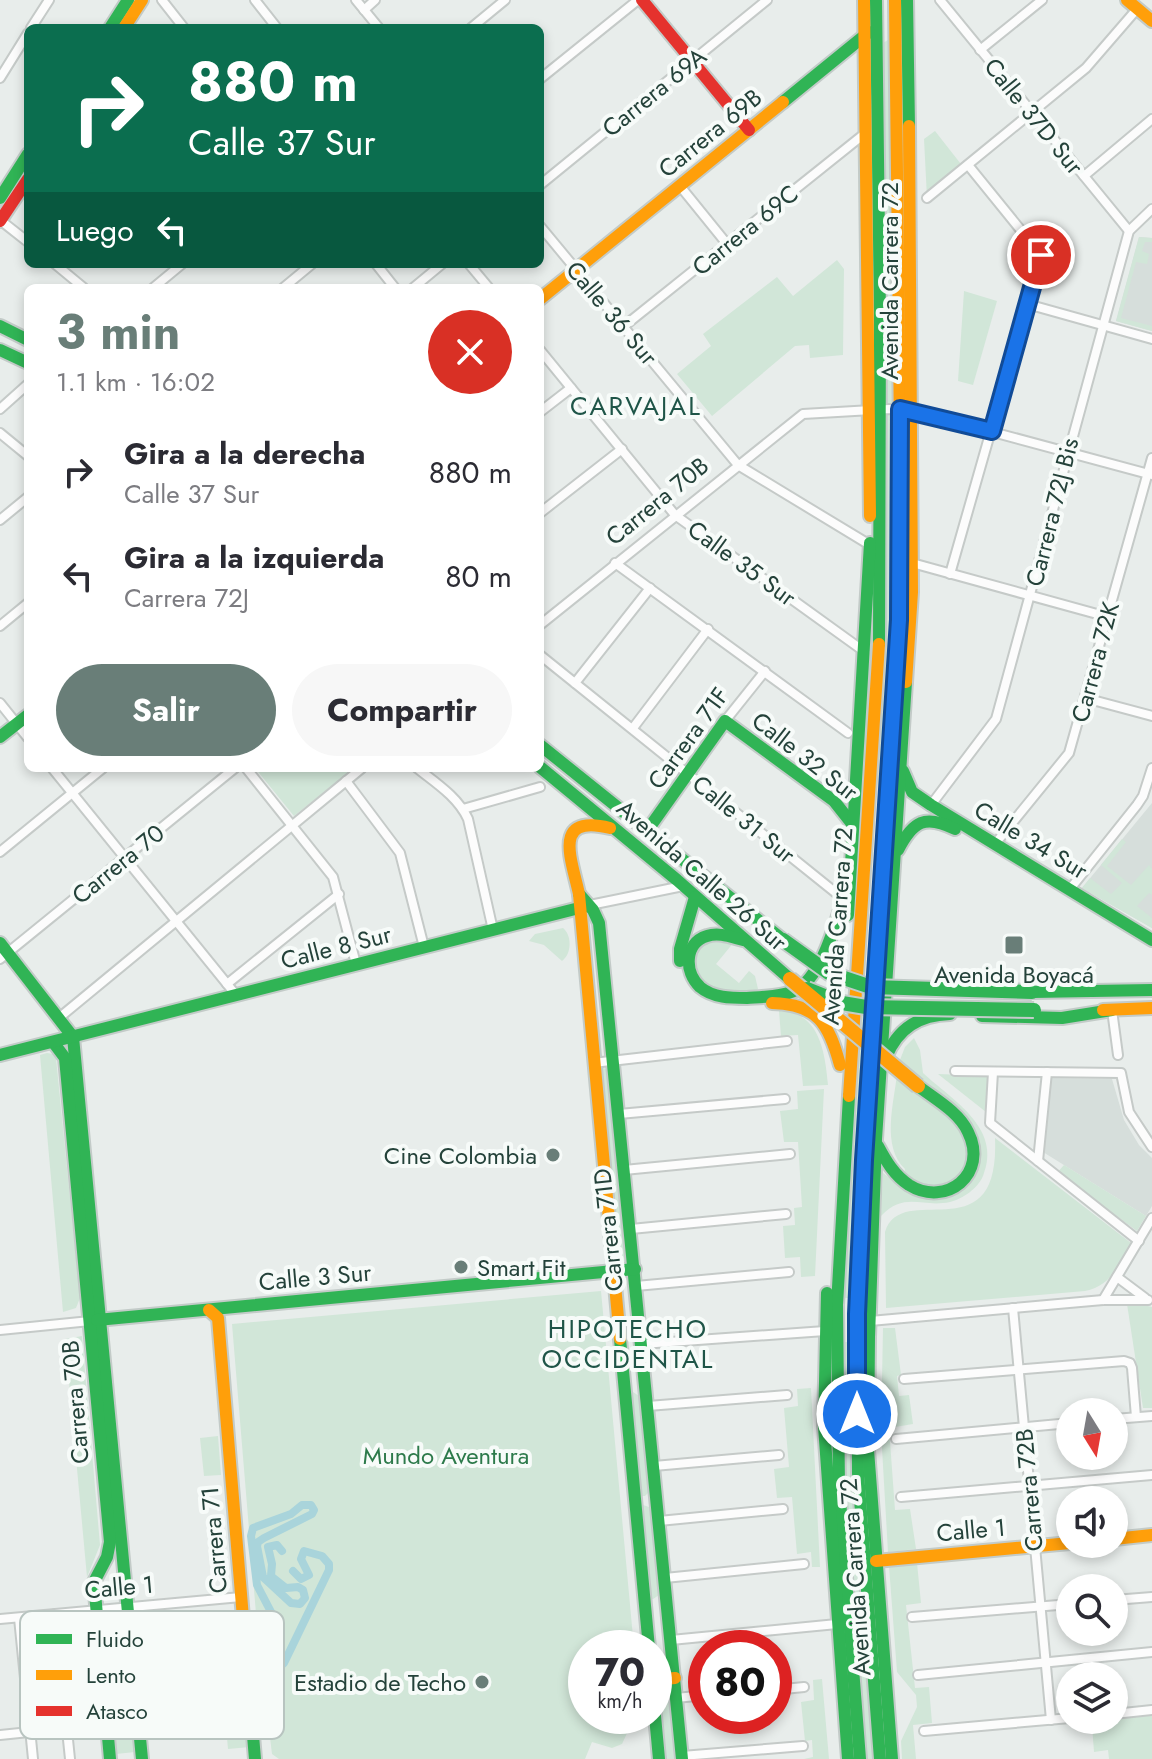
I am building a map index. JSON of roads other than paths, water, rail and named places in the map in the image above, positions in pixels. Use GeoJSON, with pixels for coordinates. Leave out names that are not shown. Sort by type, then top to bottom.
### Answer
{"type":"FeatureCollection","features":[{"type":"Feature","properties":{"kind":"main road"},"geometry":{"type":"LineString","coordinates":[[113,24],[128,0]]}},
{"type":"Feature","properties":{"kind":"main road"},"geometry":{"type":"LineString","coordinates":[[127,24],[142,0]]}},
{"type":"Feature","properties":{"kind":"main road"},"geometry":{"type":"LineString","coordinates":[[640,0],[749,130]]}},
{"type":"Feature","properties":{"kind":"main road","name":"Avenida Carrera 72"},"geometry":{"type":"LineString","coordinates":[[848,1759],[824,1426],[825,1331],[865,652],[880,316],[871,31],[864,0]]}},
{"type":"Feature","properties":{"kind":"main road","name":"Avenida Carrera 72"},"geometry":{"type":"LineString","coordinates":[[858,1755],[840,1502],[838,1280],[880,624],[874,410],[868,342],[866,133],[871,31],[876,0]]}},
{"type":"Feature","properties":{"kind":"main road","name":"Avenida Carrera 72"},"geometry":{"type":"LineString","coordinates":[[880,1759],[858,1473],[857,1314],[899,620],[911,264],[903,2]]}},
{"type":"Feature","properties":{"kind":"main road","name":"Avenida Carrera 72"},"geometry":{"type":"LineString","coordinates":[[892,1759],[868,1431],[876,1139],[897,853],[912,563],[900,295],[903,2]]}},
{"type":"Feature","properties":{"kind":"main road","name":"Carrera 69B"},"geometry":{"type":"LineString","coordinates":[[544,296],[903,2]]}},
{"type":"Feature","properties":{"kind":"main road"},"geometry":{"type":"LineString","coordinates":[[1132,4],[1152,21]]}},
{"type":"Feature","properties":{"kind":"main road"},"geometry":{"type":"LineString","coordinates":[[0,198],[24,160]]}},
{"type":"Feature","properties":{"kind":"main road"},"geometry":{"type":"LineString","coordinates":[[0,220],[24,185]]}},
{"type":"Feature","properties":{"kind":"main road"},"geometry":{"type":"LineString","coordinates":[[900,295],[911,264]]}},
{"type":"Feature","properties":{"kind":"main road"},"geometry":{"type":"LineString","coordinates":[[868,342],[880,316]]}},
{"type":"Feature","properties":{"kind":"main road"},"geometry":{"type":"LineString","coordinates":[[0,326],[24,338]]}},
{"type":"Feature","properties":{"kind":"main road"},"geometry":{"type":"LineString","coordinates":[[0,350],[24,361]]}},
{"type":"Feature","properties":{"kind":"main road"},"geometry":{"type":"LineString","coordinates":[[869,578],[880,624]]}},
{"type":"Feature","properties":{"kind":"main road"},"geometry":{"type":"LineString","coordinates":[[899,620],[908,663]]}},
{"type":"Feature","properties":{"kind":"main road"},"geometry":{"type":"LineString","coordinates":[[894,708],[904,735]]}},
{"type":"Feature","properties":{"kind":"main road"},"geometry":{"type":"LineString","coordinates":[[859,750],[874,715]]}},
{"type":"Feature","properties":{"kind":"main road"},"geometry":{"type":"LineString","coordinates":[[0,737],[22,719]]}},
{"type":"Feature","properties":{"kind":"main road","name":"Carrera 71F"},"geometry":{"type":"LineString","coordinates":[[647,831],[725,721]]}},
{"type":"Feature","properties":{"kind":"main road","name":"Calle 32 Sur"},"geometry":{"type":"LineString","coordinates":[[725,721],[834,801],[854,828]]}},
{"type":"Feature","properties":{"kind":"main road","name":"Avenida Calle 26 Sur"},"geometry":{"type":"LineString","coordinates":[[544,748],[783,940],[829,973],[871,987],[1032,992],[1149,989]]}},
{"type":"Feature","properties":{"kind":"main road","name":"Calle 34 Sur"},"geometry":{"type":"LineString","coordinates":[[902,765],[910,789],[931,805],[1152,949]]}},
{"type":"Feature","properties":{"kind":"main road","name":"Avenida Calle 26 Sur"},"geometry":{"type":"LineString","coordinates":[[544,770],[690,891],[770,963],[790,979],[823,997],[866,1007],[1112,1010]]}},
{"type":"Feature","properties":{"kind":"main road","name":"Calle 34 Sur"},"geometry":{"type":"LineString","coordinates":[[897,853],[912,827],[926,820],[943,822],[1070,889],[1152,940]]}},
{"type":"Feature","properties":{"kind":"main road","name":"Carrera 71D"},"geometry":{"type":"LineString","coordinates":[[616,830],[585,822],[579,824],[569,834],[569,850],[583,902],[593,1063],[647,1630]]}},
{"type":"Feature","properties":{"kind":"main road"},"geometry":{"type":"LineString","coordinates":[[743,940],[713,933],[700,938],[692,946],[688,956],[689,968],[704,990],[712,995],[732,998],[799,989],[811,974],[829,940],[851,878]]}},
{"type":"Feature","properties":{"kind":"main road"},"geometry":{"type":"LineString","coordinates":[[690,891],[680,949],[681,971],[691,990],[699,999],[714,1006],[793,1003],[812,1010],[829,1031],[840,1065]]}},
{"type":"Feature","properties":{"kind":"main road","name":"Carrera 71D"},"geometry":{"type":"LineString","coordinates":[[583,902],[599,923],[670,1630]]}},
{"type":"Feature","properties":{"kind":"main road","name":"Calle 8 Sur"},"geometry":{"type":"LineString","coordinates":[[0,1055],[73,1037],[231,990],[356,964],[493,930],[583,902]]}},
{"type":"Feature","properties":{"kind":"main road"},"geometry":{"type":"LineString","coordinates":[[3,952],[60,1017],[73,1037]]}},
{"type":"Feature","properties":{"kind":"main road"},"geometry":{"type":"LineString","coordinates":[[790,979],[962,1122],[976,1153],[971,1173],[956,1187],[947,1190],[916,1189],[893,1174],[876,1139]]}},
{"type":"Feature","properties":{"kind":"main road"},"geometry":{"type":"LineString","coordinates":[[882,1071],[897,1035],[914,1021],[935,1014],[1062,1018],[1112,1010],[1152,1008]]}},
{"type":"Feature","properties":{"kind":"main road","name":"Carrera 70B"},"geometry":{"type":"LineString","coordinates":[[73,1037],[110,1542],[107,1557],[94,1582],[97,1611]]}},
{"type":"Feature","properties":{"kind":"main road","name":"Carrera 70B"},"geometry":{"type":"LineString","coordinates":[[53,1042],[65,1058],[128,1611]]}},
{"type":"Feature","properties":{"kind":"main road"},"geometry":{"type":"LineString","coordinates":[[860,1250],[870,1282]]}},
{"type":"Feature","properties":{"kind":"main road","name":"Calle 3 Sur"},"geometry":{"type":"LineString","coordinates":[[96,1320],[218,1312],[635,1269]]}},
{"type":"Feature","properties":{"kind":"main road","name":"Carrera 71"},"geometry":{"type":"LineString","coordinates":[[218,1312],[242,1611]]}},
{"type":"Feature","properties":{"kind":"main road"},"geometry":{"type":"LineString","coordinates":[[624,1388],[646,1386]]}},
{"type":"Feature","properties":{"kind":"main road"},"geometry":{"type":"LineString","coordinates":[[858,1473],[868,1431]]}},
{"type":"Feature","properties":{"kind":"main road"},"geometry":{"type":"LineString","coordinates":[[827,1476],[840,1502]]}},
{"type":"Feature","properties":{"kind":"main road"},"geometry":{"type":"LineString","coordinates":[[634,1501],[657,1499]]}},
{"type":"Feature","properties":{"kind":"main road"},"geometry":{"type":"LineString","coordinates":[[1128,1538],[1152,1535]]}},
{"type":"Feature","properties":{"kind":"main road","name":"Calle 1"},"geometry":{"type":"LineString","coordinates":[[876,1561],[1056,1544]]}},
{"type":"Feature","properties":{"kind":"main road"},"geometry":{"type":"LineString","coordinates":[[645,1610],[668,1608]]}},
{"type":"Feature","properties":{"kind":"main road","name":"Carrera 71D"},"geometry":{"type":"LineString","coordinates":[[672,1650],[682,1758]]}},
{"type":"Feature","properties":{"kind":"main road"},"geometry":{"type":"LineString","coordinates":[[657,1734],[659,1759]]}},
{"type":"Feature","properties":{"kind":"main road","name":"Carrera 70B"},"geometry":{"type":"LineString","coordinates":[[108,1739],[110,1759]]}},
{"type":"Feature","properties":{"kind":"main road","name":"Carrera 70B"},"geometry":{"type":"LineString","coordinates":[[140,1739],[142,1759]]}},
{"type":"Feature","properties":{"kind":"main road","name":"Carrera 71"},"geometry":{"type":"LineString","coordinates":[[253,1739],[255,1759]]}},
{"type":"Feature","properties":{"kind":"street"},"geometry":{"type":"LineString","coordinates":[[34,24],[49,0]]}},
{"type":"Feature","properties":{"kind":"street"},"geometry":{"type":"LineString","coordinates":[[162,0],[181,24]]}},
{"type":"Feature","properties":{"kind":"street"},"geometry":{"type":"LineString","coordinates":[[356,0],[376,24]]}},
{"type":"Feature","properties":{"kind":"street"},"geometry":{"type":"LineString","coordinates":[[364,10],[375,0]]}},
{"type":"Feature","properties":{"kind":"street"},"geometry":{"type":"LineString","coordinates":[[476,24],[505,0]]}},
{"type":"Feature","properties":{"kind":"street"},"geometry":{"type":"LineString","coordinates":[[544,76],[640,0]]}},
{"type":"Feature","properties":{"kind":"street","name":"Carrera 69A"},"geometry":{"type":"LineString","coordinates":[[544,182],[767,0]]}},
{"type":"Feature","properties":{"kind":"street","name":"Calle 37D Sur"},"geometry":{"type":"LineString","coordinates":[[940,0],[1129,231]]}},
{"type":"Feature","properties":{"kind":"street"},"geometry":{"type":"LineString","coordinates":[[980,50],[1042,0]]}},
{"type":"Feature","properties":{"kind":"street"},"geometry":{"type":"LineString","coordinates":[[257,1],[274,24]]}},
{"type":"Feature","properties":{"kind":"street"},"geometry":{"type":"LineString","coordinates":[[927,198],[1086,68],[1132,4]]}},
{"type":"Feature","properties":{"kind":"street"},"geometry":{"type":"LineString","coordinates":[[0,78],[24,39]]}},
{"type":"Feature","properties":{"kind":"street"},"geometry":{"type":"LineString","coordinates":[[1084,176],[1152,119]]}},
{"type":"Feature","properties":{"kind":"street","name":"Carrera 69C"},"geometry":{"type":"LineString","coordinates":[[623,327],[866,133]]}},
{"type":"Feature","properties":{"kind":"street"},"geometry":{"type":"LineString","coordinates":[[950,574],[1041,255],[968,165]]}},
{"type":"Feature","properties":{"kind":"street"},"geometry":{"type":"LineString","coordinates":[[680,186],[727,244]]}},
{"type":"Feature","properties":{"kind":"street"},"geometry":{"type":"LineString","coordinates":[[1129,231],[1152,209]]}},
{"type":"Feature","properties":{"kind":"street"},"geometry":{"type":"LineString","coordinates":[[0,220],[24,239]]}},
{"type":"Feature","properties":{"kind":"street","name":"Calle 36 Sur"},"geometry":{"type":"LineString","coordinates":[[544,231],[738,465],[870,545]]}},
{"type":"Feature","properties":{"kind":"street","name":"Carrera 72J Bis"},"geometry":{"type":"LineString","coordinates":[[931,805],[992,727],[1031,596],[1067,451],[1129,231]]}},
{"type":"Feature","properties":{"kind":"street"},"geometry":{"type":"LineString","coordinates":[[60,268],[79,284]]}},
{"type":"Feature","properties":{"kind":"street"},"geometry":{"type":"LineString","coordinates":[[157,284],[173,268]]}},
{"type":"Feature","properties":{"kind":"street"},"geometry":{"type":"LineString","coordinates":[[288,284],[307,268]]}},
{"type":"Feature","properties":{"kind":"street"},"geometry":{"type":"LineString","coordinates":[[379,268],[392,284]]}},
{"type":"Feature","properties":{"kind":"street"},"geometry":{"type":"LineString","coordinates":[[418,284],[437,268]]}},
{"type":"Feature","properties":{"kind":"street"},"geometry":{"type":"LineString","coordinates":[[472,268],[486,284]]}},
{"type":"Feature","properties":{"kind":"street"},"geometry":{"type":"LineString","coordinates":[[1027,304],[1152,339]]}},
{"type":"Feature","properties":{"kind":"street","name":"Calle 35 Sur"},"geometry":{"type":"LineString","coordinates":[[544,355],[675,515],[865,652]]}},
{"type":"Feature","properties":{"kind":"street"},"geometry":{"type":"LineString","coordinates":[[0,409],[24,388]]}},
{"type":"Feature","properties":{"kind":"street"},"geometry":{"type":"LineString","coordinates":[[544,409],[571,388]]}},
{"type":"Feature","properties":{"kind":"street"},"geometry":{"type":"LineString","coordinates":[[874,410],[905,410],[1150,474]]}},
{"type":"Feature","properties":{"kind":"street","name":"Carrera 70B"},"geometry":{"type":"LineString","coordinates":[[544,622],[803,414],[874,410]]}},
{"type":"Feature","properties":{"kind":"street"},"geometry":{"type":"LineString","coordinates":[[0,433],[24,453]]}},
{"type":"Feature","properties":{"kind":"street"},"geometry":{"type":"LineString","coordinates":[[544,510],[622,449]]}},
{"type":"Feature","properties":{"kind":"street","name":"Carrera 72K"},"geometry":{"type":"LineString","coordinates":[[999,849],[1069,753],[1150,474],[1152,458]]}},
{"type":"Feature","properties":{"kind":"street"},"geometry":{"type":"LineString","coordinates":[[0,520],[24,500]]}},
{"type":"Feature","properties":{"kind":"street"},"geometry":{"type":"LineString","coordinates":[[615,563],[848,733]]}},
{"type":"Feature","properties":{"kind":"street"},"geometry":{"type":"LineString","coordinates":[[912,563],[1108,617]]}},
{"type":"Feature","properties":{"kind":"street"},"geometry":{"type":"LineString","coordinates":[[575,683],[650,588]]}},
{"type":"Feature","properties":{"kind":"street"},"geometry":{"type":"LineString","coordinates":[[0,626],[24,606]]}},
{"type":"Feature","properties":{"kind":"street"},"geometry":{"type":"LineString","coordinates":[[633,728],[708,629]]}},
{"type":"Feature","properties":{"kind":"street","name":"Calle 31 Sur"},"geometry":{"type":"LineString","coordinates":[[544,658],[836,893]]}},
{"type":"Feature","properties":{"kind":"street","name":"Carrera 71F"},"geometry":{"type":"LineString","coordinates":[[725,721],[765,671]]}},
{"type":"Feature","properties":{"kind":"street"},"geometry":{"type":"LineString","coordinates":[[1085,698],[1152,716]]}},
{"type":"Feature","properties":{"kind":"street"},"geometry":{"type":"LineString","coordinates":[[0,703],[22,719]]}},
{"type":"Feature","properties":{"kind":"street"},"geometry":{"type":"LineString","coordinates":[[1070,889],[1150,786],[1152,768]]}},
{"type":"Feature","properties":{"kind":"street"},"geometry":{"type":"LineString","coordinates":[[55,772],[231,990],[339,894]]}},
{"type":"Feature","properties":{"kind":"street"},"geometry":{"type":"LineString","coordinates":[[0,852],[98,772]]}},
{"type":"Feature","properties":{"kind":"street","name":"Carrera 70"},"geometry":{"type":"LineString","coordinates":[[3,952],[230,772]]}},
{"type":"Feature","properties":{"kind":"street"},"geometry":{"type":"LineString","coordinates":[[249,772],[333,877],[356,964]]}},
{"type":"Feature","properties":{"kind":"street"},"geometry":{"type":"LineString","coordinates":[[60,1017],[357,772]]}},
{"type":"Feature","properties":{"kind":"street"},"geometry":{"type":"LineString","coordinates":[[422,772],[463,809],[493,930]]}},
{"type":"Feature","properties":{"kind":"street"},"geometry":{"type":"LineString","coordinates":[[346,781],[400,853],[424,947]]}},
{"type":"Feature","properties":{"kind":"street"},"geometry":{"type":"LineString","coordinates":[[463,809],[540,787]]}},
{"type":"Feature","properties":{"kind":"street","name":"Calle 8 Sur"},"geometry":{"type":"LineString","coordinates":[[583,902],[690,891]]}},
{"type":"Feature","properties":{"kind":"street"},"geometry":{"type":"LineString","coordinates":[[1112,1010],[1118,1055]]}},
{"type":"Feature","properties":{"kind":"street"},"geometry":{"type":"LineString","coordinates":[[593,1063],[787,1041]]}},
{"type":"Feature","properties":{"kind":"street"},"geometry":{"type":"LineString","coordinates":[[955,1071],[1121,1073],[1129,1112],[1152,1147]]}},
{"type":"Feature","properties":{"kind":"street"},"geometry":{"type":"LineString","coordinates":[[993,1072],[990,1123],[1139,1241]]}},
{"type":"Feature","properties":{"kind":"street"},"geometry":{"type":"LineString","coordinates":[[1038,1161],[1047,1072]]}},
{"type":"Feature","properties":{"kind":"street"},"geometry":{"type":"LineString","coordinates":[[619,1114],[785,1099]]}},
{"type":"Feature","properties":{"kind":"street"},"geometry":{"type":"LineString","coordinates":[[624,1170],[790,1154]]}},
{"type":"Feature","properties":{"kind":"street"},"geometry":{"type":"LineString","coordinates":[[631,1229],[786,1214]]}},
{"type":"Feature","properties":{"kind":"street"},"geometry":{"type":"LineString","coordinates":[[1103,1300],[1152,1218]]}},
{"type":"Feature","properties":{"kind":"street"},"geometry":{"type":"LineString","coordinates":[[636,1286],[789,1272]]}},
{"type":"Feature","properties":{"kind":"street"},"geometry":{"type":"LineString","coordinates":[[1117,1277],[1150,1301]]}},
{"type":"Feature","properties":{"kind":"street"},"geometry":{"type":"LineString","coordinates":[[869,1321],[1103,1300],[1150,1301]]}},
{"type":"Feature","properties":{"kind":"street","name":"Carrera 72B"},"geometry":{"type":"LineString","coordinates":[[1013,1308],[1051,1720]]}},
{"type":"Feature","properties":{"kind":"street","name":"Calle 3 Sur"},"geometry":{"type":"LineString","coordinates":[[0,1330],[96,1320]]}},
{"type":"Feature","properties":{"kind":"street"},"geometry":{"type":"LineString","coordinates":[[642,1344],[825,1331]]}},
{"type":"Feature","properties":{"kind":"street"},"geometry":{"type":"LineString","coordinates":[[904,1379],[1130,1363],[1136,1417]]}},
{"type":"Feature","properties":{"kind":"street"},"geometry":{"type":"LineString","coordinates":[[648,1406],[787,1395]]}},
{"type":"Feature","properties":{"kind":"street"},"geometry":{"type":"LineString","coordinates":[[1128,1418],[1152,1416]]}},
{"type":"Feature","properties":{"kind":"street"},"geometry":{"type":"LineString","coordinates":[[896,1439],[1056,1424]]}},
{"type":"Feature","properties":{"kind":"street"},"geometry":{"type":"LineString","coordinates":[[654,1466],[779,1455]]}},
{"type":"Feature","properties":{"kind":"street"},"geometry":{"type":"LineString","coordinates":[[901,1497],[1152,1475]]}},
{"type":"Feature","properties":{"kind":"street"},"geometry":{"type":"LineString","coordinates":[[659,1521],[783,1509]]}},
{"type":"Feature","properties":{"kind":"street"},"geometry":{"type":"LineString","coordinates":[[665,1578],[804,1564]]}},
{"type":"Feature","properties":{"kind":"street","name":"Calle 1"},"geometry":{"type":"LineString","coordinates":[[97,1611],[241,1597]]}},
{"type":"Feature","properties":{"kind":"street"},"geometry":{"type":"LineString","coordinates":[[1128,1599],[1152,1597]]}},
{"type":"Feature","properties":{"kind":"street"},"geometry":{"type":"LineString","coordinates":[[912,1617],[1056,1605]]}},
{"type":"Feature","properties":{"kind":"street"},"geometry":{"type":"LineString","coordinates":[[19,1618],[20,1628]]}},
{"type":"Feature","properties":{"kind":"street","name":"Calle 1"},"geometry":{"type":"LineString","coordinates":[[0,1619],[19,1618]]}},
{"type":"Feature","properties":{"kind":"street"},"geometry":{"type":"LineString","coordinates":[[672,1640],[837,1624]]}},
{"type":"Feature","properties":{"kind":"street"},"geometry":{"type":"LineString","coordinates":[[918,1675],[1152,1652]]}},
{"type":"Feature","properties":{"kind":"street"},"geometry":{"type":"LineString","coordinates":[[792,1688],[804,1687]]}},
{"type":"Feature","properties":{"kind":"street"},"geometry":{"type":"LineString","coordinates":[[676,1698],[688,1697]]}},
{"type":"Feature","properties":{"kind":"street"},"geometry":{"type":"LineString","coordinates":[[1128,1713],[1152,1710]]}},
{"type":"Feature","properties":{"kind":"street"},"geometry":{"type":"LineString","coordinates":[[924,1731],[1056,1719]]}},
{"type":"Feature","properties":{"kind":"street"},"geometry":{"type":"LineString","coordinates":[[0,1735],[20,1733]]}},
{"type":"Feature","properties":{"kind":"street"},"geometry":{"type":"LineString","coordinates":[[31,1739],[33,1759]]}},
{"type":"Feature","properties":{"kind":"street"},"geometry":{"type":"LineString","coordinates":[[67,1739],[70,1759]]}},
{"type":"Feature","properties":{"kind":"street"},"geometry":{"type":"LineString","coordinates":[[682,1758],[803,1746]]}},
{"type":"Feature","properties":{"kind":"waterway"},"geometry":{"type":"LineString","coordinates":[[271,1611],[257,1585],[251,1536],[253,1528],[291,1514],[302,1505],[311,1505],[314,1510],[312,1514],[264,1538],[257,1546],[263,1577],[291,1603],[300,1604],[305,1598],[303,1590],[286,1588],[271,1576],[268,1547],[277,1545],[282,1551]]}},
{"type":"Feature","properties":{"kind":"waterway"},"geometry":{"type":"LineString","coordinates":[[284,1663],[329,1570],[329,1564],[322,1556],[304,1551],[301,1559],[309,1575],[301,1579],[293,1571]]}},
{"type":"Feature","properties":{"kind":"place","name":"Avenida Boyacá"},"geometry":{"type":"Point","coordinates":[1014,945]}},
{"type":"Feature","properties":{"kind":"place","name":"Cine Colombia"},"geometry":{"type":"Point","coordinates":[553,1155]}},
{"type":"Feature","properties":{"kind":"place","name":"Smart Fit"},"geometry":{"type":"Point","coordinates":[461,1267]}},
{"type":"Feature","properties":{"kind":"place","name":"Estadio de Techo"},"geometry":{"type":"Point","coordinates":[482,1682]}},
{"type":"Feature","properties":{"kind":"district","name":"CARVAJAL"},"geometry":{"type":"Point","coordinates":[636,406]}},
{"type":"Feature","properties":{"kind":"district","name":"HIPOTECHO OCCIDENTAL"},"geometry":{"type":"Point","coordinates":[628,1344]}},
{"type":"Feature","properties":{"kind":"park label","name":"Mundo Aventura"},"geometry":{"type":"Point","coordinates":[446,1455]}}]}
